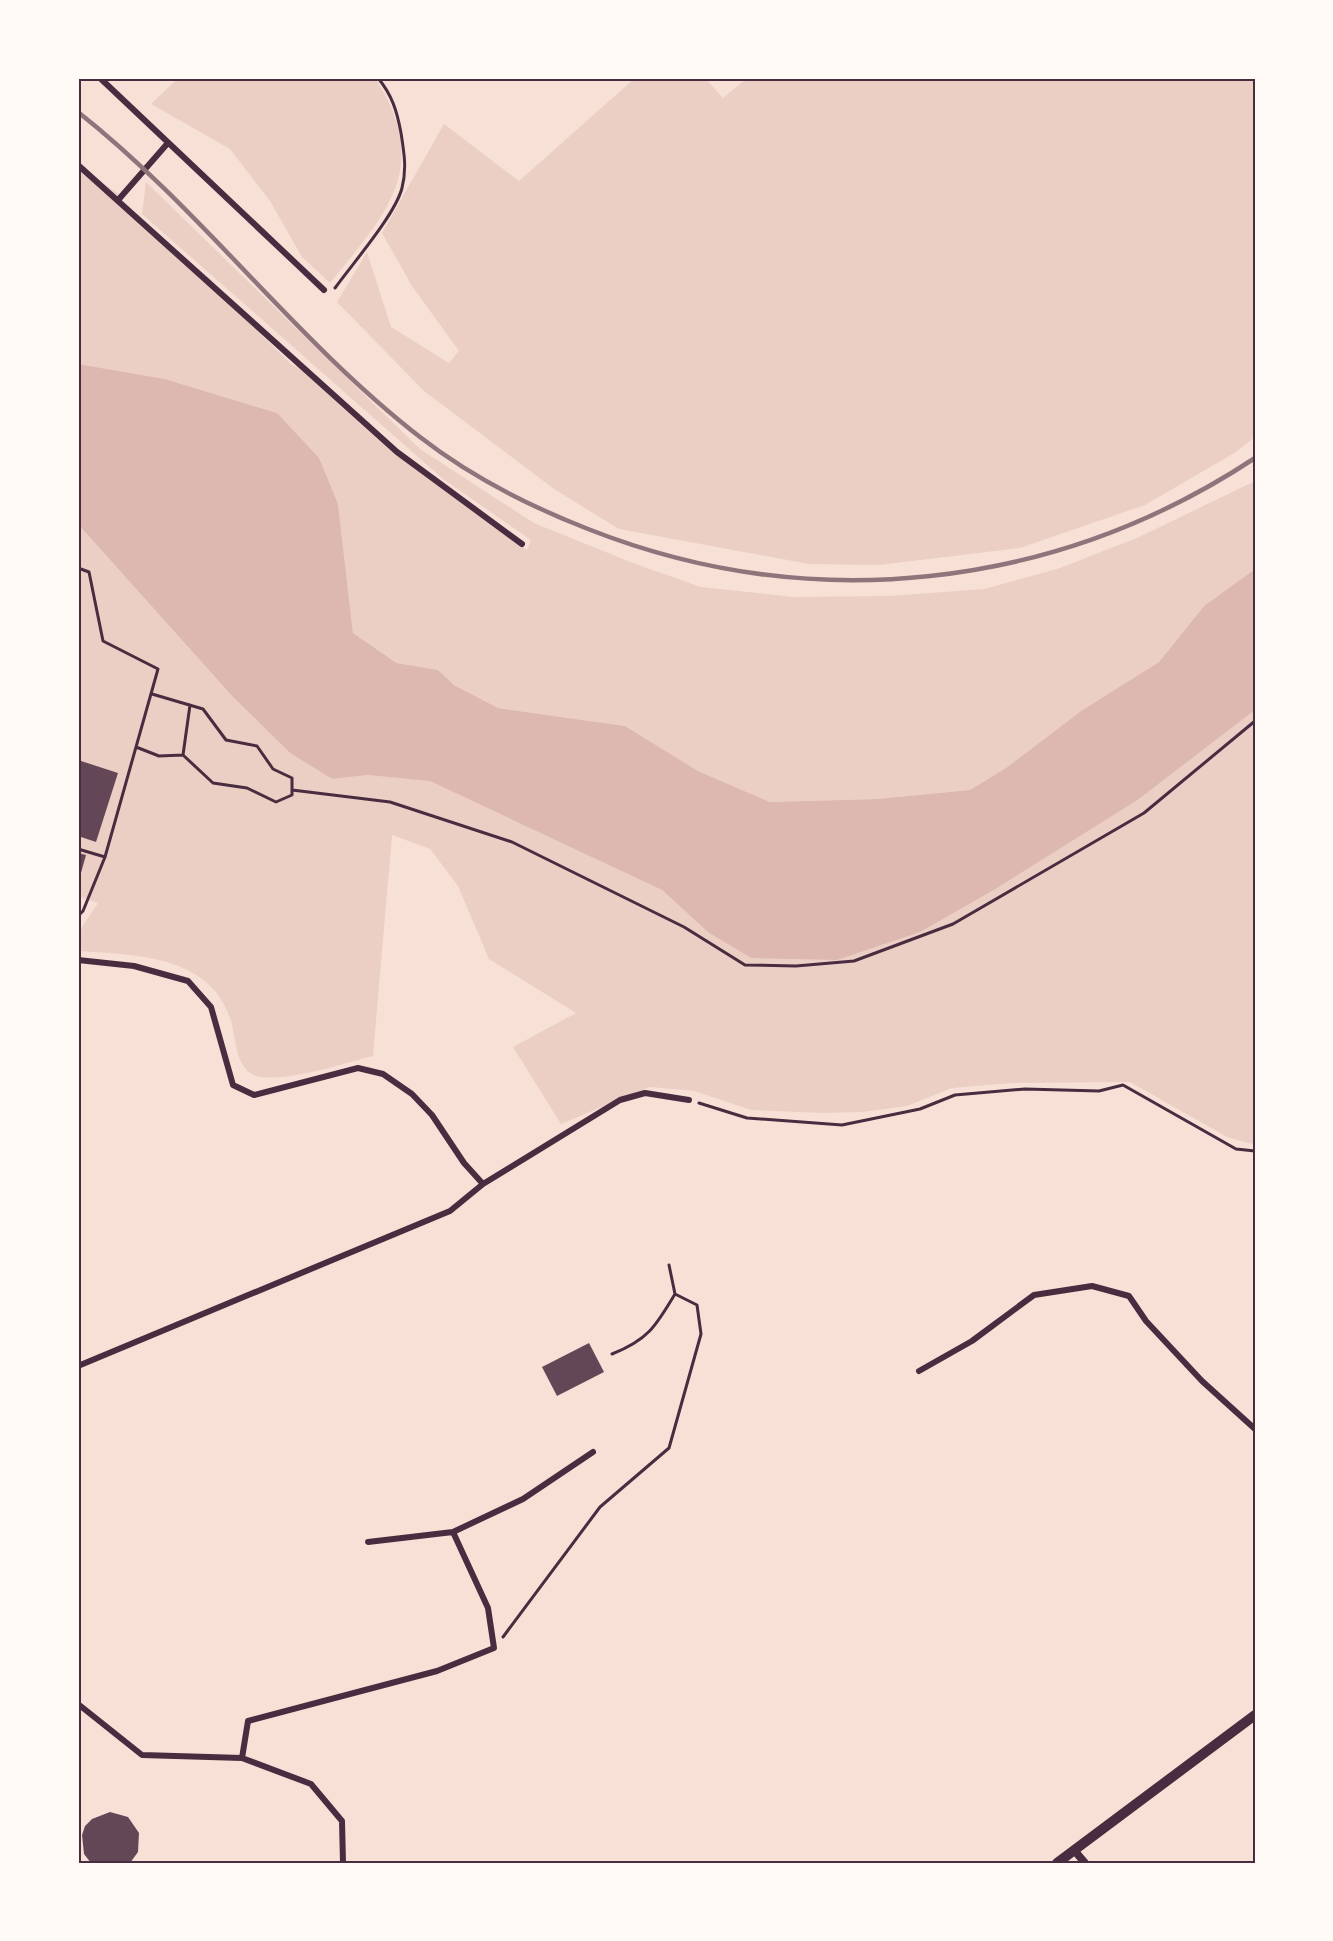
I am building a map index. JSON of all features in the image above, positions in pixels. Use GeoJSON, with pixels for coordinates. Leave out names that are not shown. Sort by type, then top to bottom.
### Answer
{"type":"FeatureCollection","features":[{"type":"Feature","properties":{"kind":"main road"},"geometry":{"type":"LineString","coordinates":[[1057,1863],[1255,1714]]}},
{"type":"Feature","properties":{"kind":"street"},"geometry":{"type":"LineString","coordinates":[[100,78],[167,144],[324,290]]}},
{"type":"Feature","properties":{"kind":"street"},"geometry":{"type":"LineString","coordinates":[[119,199],[167,144]]}},
{"type":"Feature","properties":{"kind":"street"},"geometry":{"type":"LineString","coordinates":[[78,165],[119,199],[397,452],[522,544]]}},
{"type":"Feature","properties":{"kind":"street"},"geometry":{"type":"LineString","coordinates":[[78,960],[134,966],[188,981],[210,1006],[233,1086],[254,1095],[358,1068],[383,1074],[412,1094],[432,1115],[464,1163],[483,1184]]}},
{"type":"Feature","properties":{"kind":"street"},"geometry":{"type":"LineString","coordinates":[[78,1366],[450,1211],[483,1184],[621,1100],[645,1093],[689,1100]]}},
{"type":"Feature","properties":{"kind":"street"},"geometry":{"type":"LineString","coordinates":[[919,1371],[972,1341],[1034,1295],[1092,1286],[1129,1296],[1146,1321],[1202,1381],[1255,1429]]}},
{"type":"Feature","properties":{"kind":"street"},"geometry":{"type":"LineString","coordinates":[[368,1542],[453,1532],[523,1499],[592,1452]]}},
{"type":"Feature","properties":{"kind":"street"},"geometry":{"type":"LineString","coordinates":[[242,1758],[248,1721],[437,1671],[494,1648],[488,1608],[453,1532]]}},
{"type":"Feature","properties":{"kind":"street"},"geometry":{"type":"LineString","coordinates":[[78,1704],[142,1755],[242,1758],[311,1784],[342,1821],[343,1863]]}},
{"type":"Feature","properties":{"kind":"street"},"geometry":{"type":"LineString","coordinates":[[1074,1850],[1085,1863]]}},
{"type":"Feature","properties":{"kind":"path"},"geometry":{"type":"LineString","coordinates":[[324,290],[331,292],[389,212],[402,189],[406,161],[398,119],[390,94],[378,78]]}},
{"type":"Feature","properties":{"kind":"path"},"geometry":{"type":"LineString","coordinates":[[78,568],[90,572],[103,641],[158,669],[105,857],[83,911],[78,916]]}},
{"type":"Feature","properties":{"kind":"path"},"geometry":{"type":"LineString","coordinates":[[136,747],[159,756],[183,755],[213,783],[247,788],[276,802],[292,795],[292,778],[273,769],[257,746],[226,740],[203,709],[151,693]]}},
{"type":"Feature","properties":{"kind":"path"},"geometry":{"type":"LineString","coordinates":[[183,755],[190,705]]}},
{"type":"Feature","properties":{"kind":"path"},"geometry":{"type":"LineString","coordinates":[[292,790],[390,802],[512,842],[684,927],[745,965],[796,966],[854,961],[953,924],[1144,813],[1255,721]]}},
{"type":"Feature","properties":{"kind":"path"},"geometry":{"type":"LineString","coordinates":[[78,849],[105,857]]}},
{"type":"Feature","properties":{"kind":"path"},"geometry":{"type":"LineString","coordinates":[[689,1100],[747,1118],[842,1125],[920,1109],[955,1095],[1025,1089],[1100,1091],[1123,1085],[1236,1149],[1255,1151]]}},
{"type":"Feature","properties":{"kind":"path"},"geometry":{"type":"LineString","coordinates":[[612,1354],[636,1345],[655,1329],[675,1294],[669,1264]]}},
{"type":"Feature","properties":{"kind":"path"},"geometry":{"type":"LineString","coordinates":[[494,1648],[600,1507],[669,1448],[701,1334],[697,1305],[675,1294]]}},
{"type":"Feature","properties":{"kind":"shaded area"},"geometry":{"type":"Polygon","coordinates":[[[178,78],[375,78],[392,110],[400,138],[401,164],[395,188],[384,211],[369,234],[330,283],[302,257],[270,201],[230,149],[151,104],[178,78]]]}},
{"type":"Feature","properties":{"kind":"shaded area"},"geometry":{"type":"Polygon","coordinates":[[[635,78],[705,78],[723,98],[747,78],[1255,78],[1255,437],[1236,452],[1145,505],[1020,548],[879,565],[809,564],[619,529],[554,489],[424,391],[337,302],[367,252],[391,327],[449,363],[459,351],[412,286],[382,233],[444,124],[519,181],[635,78]]]}},
{"type":"Feature","properties":{"kind":"shaded area"},"geometry":{"type":"Polygon","coordinates":[[[78,167],[119,194],[116,198],[182,257],[291,364],[299,368],[393,453],[527,550],[531,540],[443,479],[142,214],[146,182],[420,449],[534,523],[633,563],[701,587],[794,597],[889,596],[984,589],[1057,569],[1137,538],[1255,481],[1255,569],[1204,606],[1159,662],[1081,711],[1006,768],[970,790],[877,799],[770,802],[698,771],[625,726],[498,708],[454,685],[438,670],[398,663],[353,633],[338,504],[277,413],[165,379],[78,364],[78,167]]]}},
{"type":"Feature","properties":{"kind":"shaded area"},"geometry":{"type":"Polygon","coordinates":[[[78,364],[165,379],[277,413],[319,458],[338,504],[353,633],[397,663],[438,670],[454,685],[498,708],[625,726],[698,771],[770,802],[877,799],[970,790],[1006,768],[1081,711],[1159,662],[1204,606],[1255,569],[1255,710],[1139,799],[997,888],[920,932],[837,960],[751,958],[709,933],[662,890],[430,781],[368,775],[332,779],[290,753],[232,696],[78,524],[78,364]]]}},
{"type":"Feature","properties":{"kind":"shaded area"},"geometry":{"type":"Polygon","coordinates":[[[78,524],[232,696],[290,753],[332,779],[368,775],[429,780],[662,890],[709,933],[751,958],[1139,799],[1255,710],[1255,1145],[1227,1137],[1130,1082],[1012,1083],[952,1088],[907,1106],[863,1112],[822,1113],[751,1110],[694,1091],[650,1087],[561,1124],[513,1047],[576,1013],[489,959],[458,886],[430,849],[392,835],[373,1056],[290,1076],[273,1078],[249,1072],[238,1055],[231,1021],[221,999],[207,983],[189,971],[169,963],[124,954],[78,951],[78,933],[98,903],[78,896],[78,524]]]}},
{"type":"Feature","properties":{"kind":"building"},"geometry":{"type":"Polygon","coordinates":[[[78,760],[118,773],[96,842],[78,836],[78,760]]]}},
{"type":"Feature","properties":{"kind":"building"},"geometry":{"type":"Polygon","coordinates":[[[78,853],[86,855],[79,880],[78,880],[78,853]]]}},
{"type":"Feature","properties":{"kind":"building"},"geometry":{"type":"Polygon","coordinates":[[[589,1343],[604,1372],[557,1396],[542,1367],[589,1343]]]}},
{"type":"Feature","properties":{"kind":"building"},"geometry":{"type":"Polygon","coordinates":[[[110,1812],[128,1817],[139,1833],[138,1852],[130,1863],[91,1863],[84,1854],[82,1835],[85,1826],[92,1819],[110,1812]]]}},
{"type":"Feature","properties":{"kind":"railway"},"geometry":{"type":"LineString","coordinates":[[78,112],[166,190],[331,359],[420,437],[459,465],[544,510],[588,529],[672,557],[758,574],[844,580],[930,576],[1015,562],[1098,537],[1178,503],[1255,458]]}}]}
